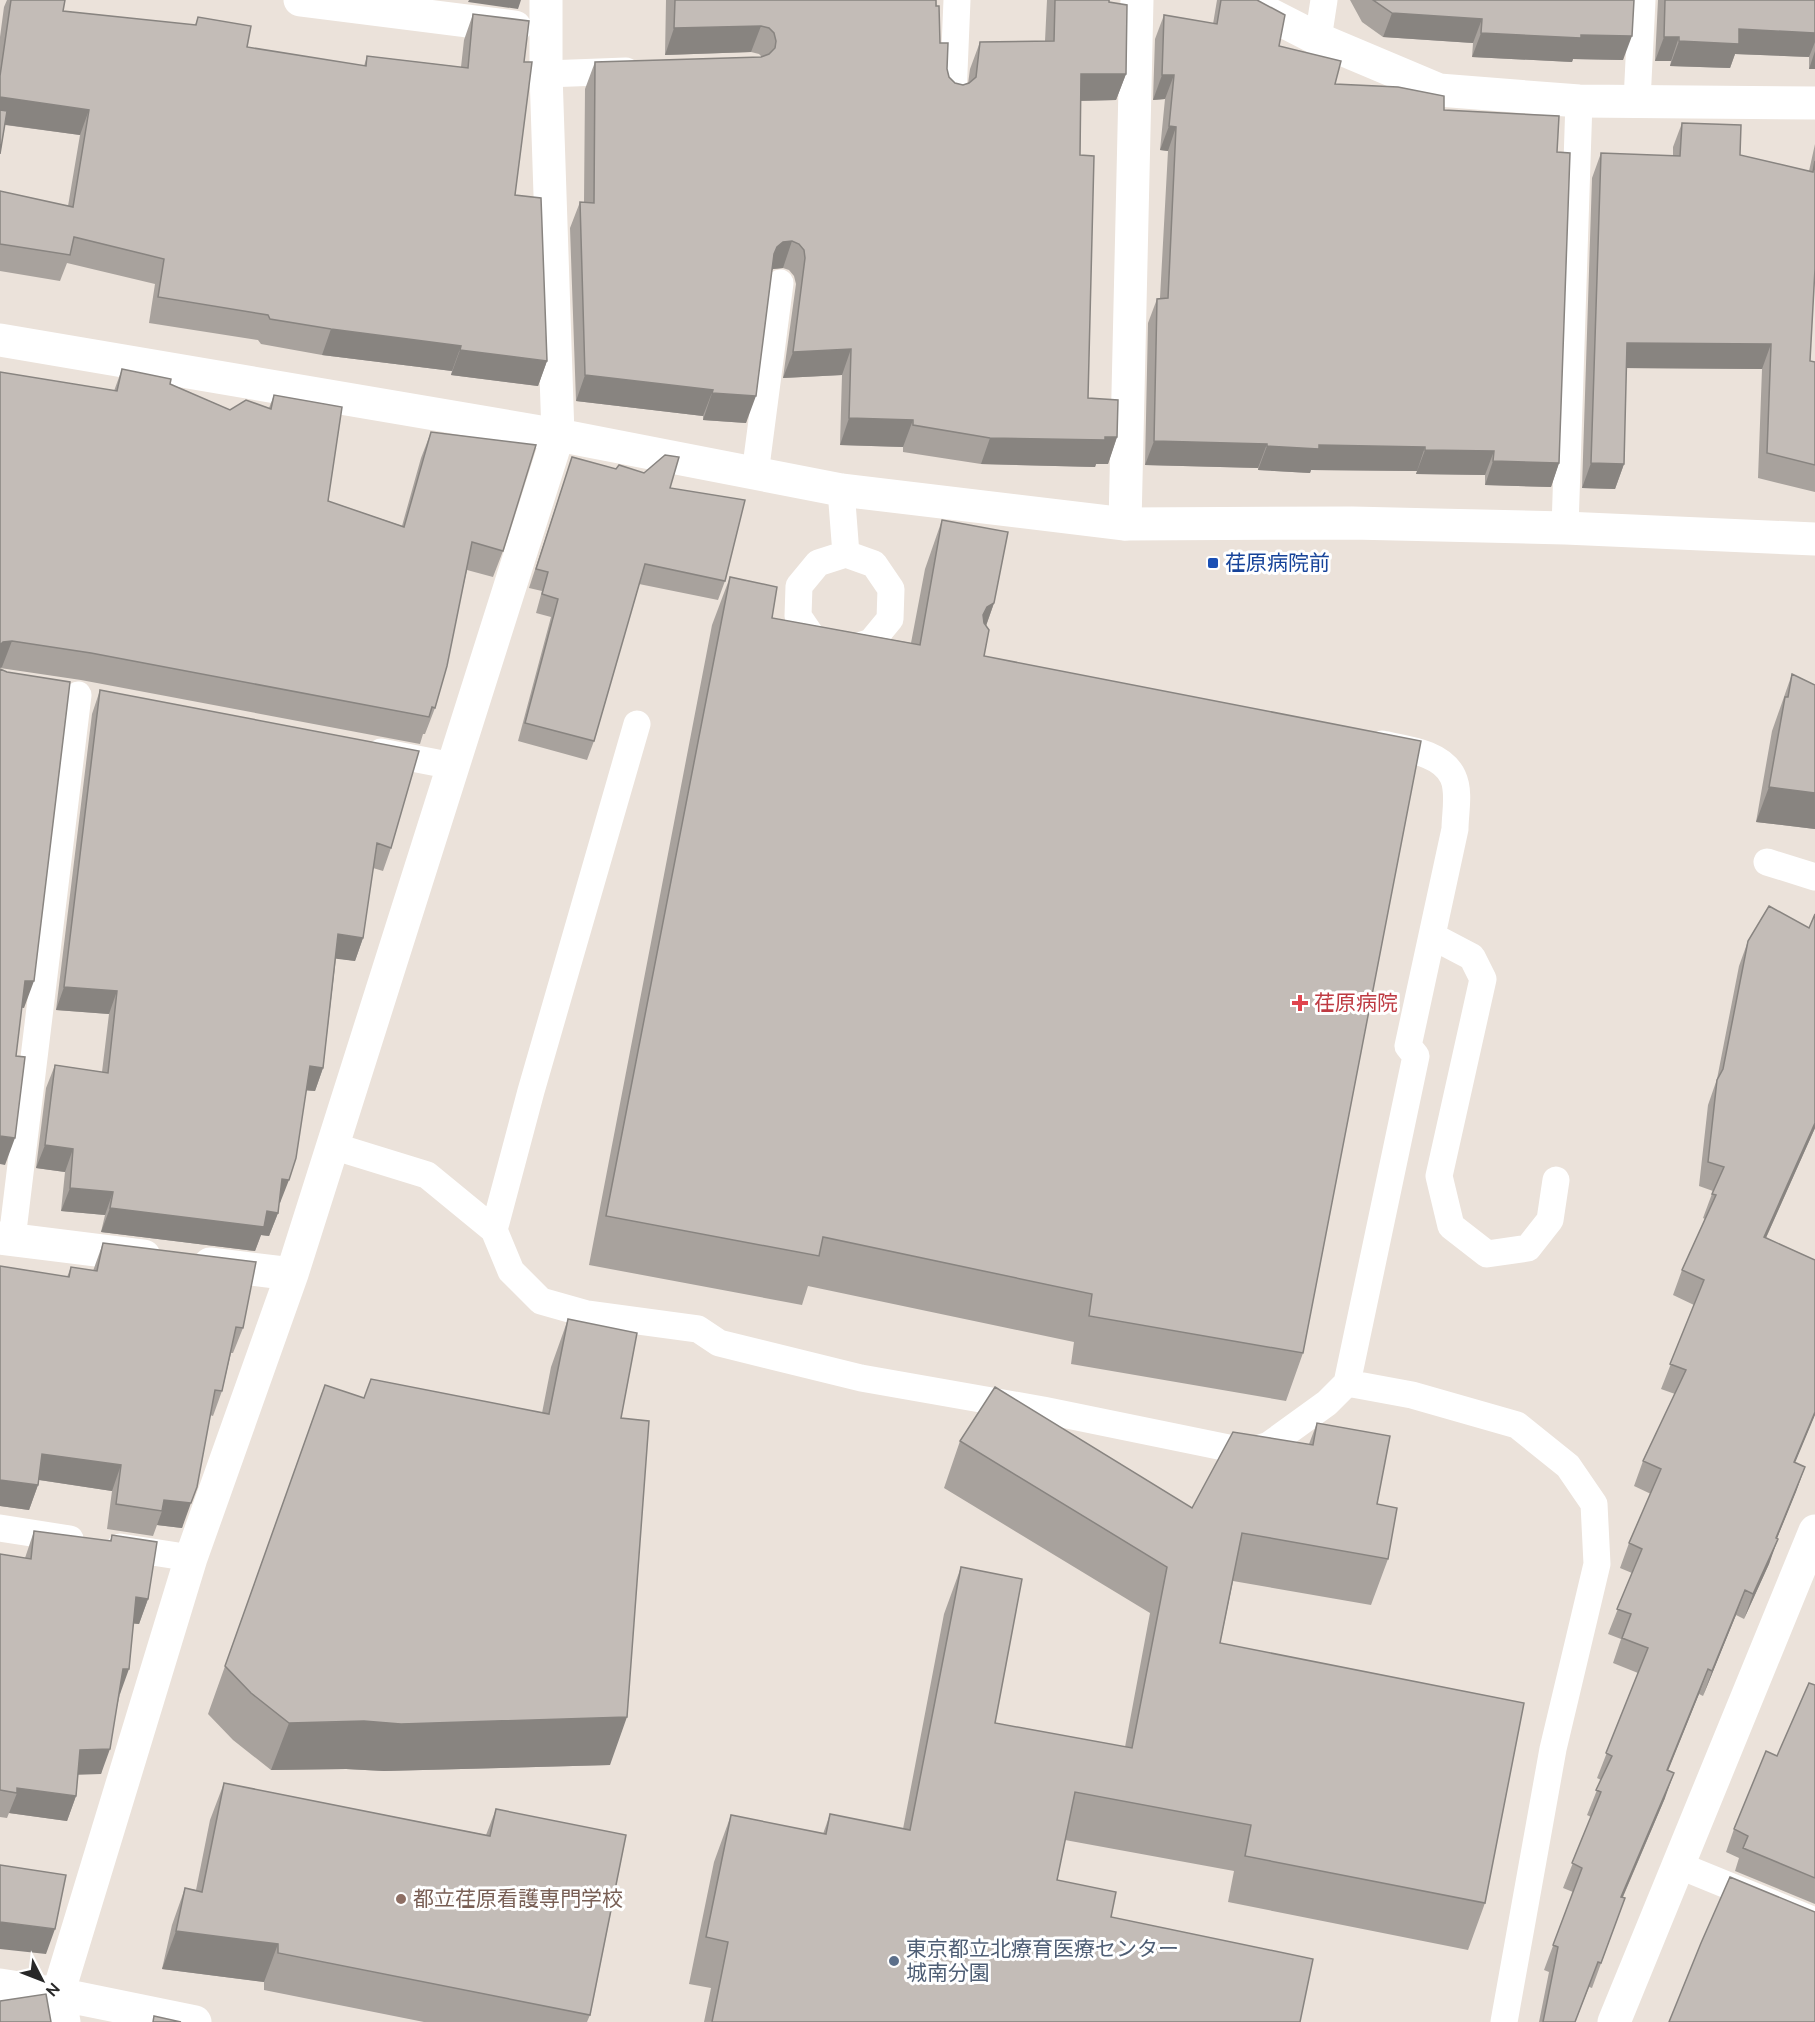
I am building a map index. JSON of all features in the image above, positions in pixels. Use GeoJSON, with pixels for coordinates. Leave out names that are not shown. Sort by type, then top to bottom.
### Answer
{"type":"FeatureCollection","features":[{"type":"Feature","properties":{"kind":"street"},"geometry":{"type":"LineString","coordinates":[[61,2008],[191,1558],[292,1274],[558,435],[546,15],[300,0]]}},
{"type":"Feature","properties":{"kind":"street"},"geometry":{"type":"LineString","coordinates":[[1125,524],[1137,0]]}},
{"type":"Feature","properties":{"kind":"street"},"geometry":{"type":"LineString","coordinates":[[1242,0],[1318,39],[1439,90],[1579,101],[1815,103]]}},
{"type":"Feature","properties":{"kind":"street"},"geometry":{"type":"LineString","coordinates":[[0,340],[558,435],[841,490],[1125,524],[1352,523],[1565,528],[1815,539]]}},
{"type":"Feature","properties":{"kind":"street"},"geometry":{"type":"LineString","coordinates":[[6,1238],[292,1274]]}},
{"type":"Feature","properties":{"kind":"street"},"geometry":{"type":"LineString","coordinates":[[1614,2022],[1815,1531]]}},
{"type":"Feature","properties":{"kind":"street"},"geometry":{"type":"LineString","coordinates":[[0,1985],[61,2008],[195,2022]]}},
{"type":"Feature","properties":{"kind":"lane"},"geometry":{"type":"LineString","coordinates":[[952,96],[957,0]]}},
{"type":"Feature","properties":{"kind":"lane"},"geometry":{"type":"LineString","coordinates":[[1318,39],[1324,0]]}},
{"type":"Feature","properties":{"kind":"lane"},"geometry":{"type":"LineString","coordinates":[[1637,101],[1642,0]]}},
{"type":"Feature","properties":{"kind":"lane"},"geometry":{"type":"LineString","coordinates":[[546,74],[649,70]]}},
{"type":"Feature","properties":{"kind":"lane"},"geometry":{"type":"LineString","coordinates":[[1565,528],[1579,101]]}},
{"type":"Feature","properties":{"kind":"lane"},"geometry":{"type":"LineString","coordinates":[[755,474],[780,283]]}},
{"type":"Feature","properties":{"kind":"lane"},"geometry":{"type":"LineString","coordinates":[[841,490],[846,554]]}},
{"type":"Feature","properties":{"kind":"lane"},"geometry":{"type":"LineString","coordinates":[[6,1238],[78,695]]}},
{"type":"Feature","properties":{"kind":"lane"},"geometry":{"type":"LineString","coordinates":[[494,1230],[531,1091],[637,724]]}},
{"type":"Feature","properties":{"kind":"lane"},"geometry":{"type":"LineString","coordinates":[[333,1146],[427,1174],[494,1230],[511,1271],[541,1301],[587,1314],[698,1329],[719,1343],[861,1378],[1043,1410],[1248,1452],[1269,1445],[1327,1403],[1347,1383],[1416,1056],[1408,1046],[1455,829],[1456,794],[1453,776],[1439,761],[1416,751],[1358,740]]}},
{"type":"Feature","properties":{"kind":"lane"},"geometry":{"type":"LineString","coordinates":[[359,748],[453,766]]}},
{"type":"Feature","properties":{"kind":"lane"},"geometry":{"type":"LineString","coordinates":[[1767,862],[1815,877]]}},
{"type":"Feature","properties":{"kind":"lane"},"geometry":{"type":"LineString","coordinates":[[1431,936],[1472,957],[1483,979],[1439,1176],[1451,1226],[1487,1254],[1528,1248],[1550,1220],[1556,1180]]}},
{"type":"Feature","properties":{"kind":"lane"},"geometry":{"type":"LineString","coordinates":[[1347,1383],[1412,1395],[1517,1425],[1568,1466],[1594,1504],[1597,1564],[1553,1749],[1504,2022]]}},
{"type":"Feature","properties":{"kind":"lane"},"geometry":{"type":"LineString","coordinates":[[0,1528],[191,1558]]}},
{"type":"Feature","properties":{"kind":"lane"},"geometry":{"type":"LineString","coordinates":[[1678,1865],[1815,1921]]}},
{"type":"Feature","properties":{"kind":"building"},"geometry":{"type":"Polygon","coordinates":[[[11,0],[65,0],[63,11],[196,25],[198,17],[251,26],[247,47],[366,66],[367,56],[468,68],[473,14],[529,21],[524,62],[532,62],[515,195],[541,198],[547,361],[460,350],[461,346],[270,319],[268,315],[158,297],[164,259],[74,237],[70,255],[0,244],[0,191],[73,207],[89,110],[0,97],[0,76],[11,0]]]}},
{"type":"Feature","properties":{"kind":"building"},"geometry":{"type":"Polygon","coordinates":[[[675,0],[936,0],[936,6],[939,6],[940,43],[948,43],[949,77],[955,83],[963,85],[976,77],[980,42],[1054,41],[1055,0],[1109,0],[1109,2],[1127,5],[1126,74],[1081,74],[1080,155],[1094,156],[1088,398],[1118,400],[1117,437],[1105,437],[1105,440],[990,438],[913,425],[913,420],[849,418],[851,349],[793,352],[805,258],[804,250],[792,241],[783,242],[774,254],[756,396],[712,393],[713,390],[585,375],[580,202],[594,203],[595,62],[761,57],[769,54],[775,48],[774,33],[769,28],[761,26],[674,28],[675,0]]]}},
{"type":"Feature","properties":{"kind":"building"},"geometry":{"type":"Polygon","coordinates":[[[1221,0],[1257,0],[1285,15],[1279,46],[1341,61],[1335,84],[1398,87],[1444,96],[1444,110],[1559,116],[1557,152],[1570,153],[1559,463],[1493,461],[1494,451],[1425,450],[1425,447],[1319,445],[1319,449],[1267,446],[1267,444],[1154,441],[1157,299],[1168,298],[1176,127],[1169,126],[1174,75],[1162,75],[1164,15],[1217,24],[1221,0]]]}},
{"type":"Feature","properties":{"kind":"building"},"geometry":{"type":"Polygon","coordinates":[[[1373,0],[1634,0],[1632,36],[1581,35],[1581,38],[1481,33],[1482,19],[1392,13],[1373,0]]]}},
{"type":"Feature","properties":{"kind":"building"},"geometry":{"type":"Polygon","coordinates":[[[1665,0],[1815,0],[1815,33],[1739,29],[1739,44],[1679,41],[1679,37],[1664,37],[1665,0]]]}},
{"type":"Feature","properties":{"kind":"building"},"geometry":{"type":"Polygon","coordinates":[[[0,110],[7,111],[0,154],[0,110]]]}},
{"type":"Feature","properties":{"kind":"building"},"geometry":{"type":"Polygon","coordinates":[[[1682,123],[1741,125],[1740,155],[1813,172],[1815,161],[1815,269],[1810,361],[1815,362],[1815,465],[1767,453],[1771,344],[1627,343],[1624,464],[1591,463],[1601,153],[1680,156],[1682,123]]]}},
{"type":"Feature","properties":{"kind":"building"},"geometry":{"type":"Polygon","coordinates":[[[122,369],[171,379],[170,384],[230,410],[246,400],[271,409],[274,395],[342,407],[328,501],[404,527],[431,432],[536,445],[503,551],[472,542],[447,666],[435,708],[432,707],[429,717],[91,653],[12,641],[3,642],[0,645],[0,372],[117,391],[122,369]]]}},
{"type":"Feature","properties":{"kind":"building"},"geometry":{"type":"Polygon","coordinates":[[[665,455],[679,457],[670,488],[745,500],[725,581],[645,564],[594,741],[525,723],[558,599],[542,594],[548,572],[536,569],[572,457],[616,469],[619,465],[644,473],[665,455]]]}},
{"type":"Feature","properties":{"kind":"building"},"geometry":{"type":"Polygon","coordinates":[[[942,520],[1008,532],[994,603],[987,607],[983,615],[984,623],[989,630],[984,656],[1421,741],[1303,1353],[1089,1316],[1092,1294],[823,1237],[819,1256],[606,1216],[730,577],[777,587],[772,618],[920,645],[942,520]]]}},
{"type":"Feature","properties":{"kind":"building"},"geometry":{"type":"Polygon","coordinates":[[[0,669],[70,682],[34,981],[25,981],[16,1056],[25,1057],[15,1138],[0,1136],[0,669]]]}},
{"type":"Feature","properties":{"kind":"building"},"geometry":{"type":"Polygon","coordinates":[[[1792,674],[1815,685],[1815,793],[1769,787],[1785,697],[1788,697],[1792,674]]]}},
{"type":"Feature","properties":{"kind":"building"},"geometry":{"type":"Polygon","coordinates":[[[100,690],[419,751],[391,848],[377,843],[363,938],[338,934],[323,1068],[310,1066],[296,1158],[289,1180],[282,1179],[278,1213],[267,1211],[264,1227],[110,1208],[113,1192],[70,1188],[73,1149],[45,1145],[55,1065],[108,1073],[117,991],[64,987],[100,690]]]}},
{"type":"Feature","properties":{"kind":"building"},"geometry":{"type":"Polygon","coordinates":[[[1769,906],[1809,928],[1815,914],[1815,1123],[1764,1237],[1815,1260],[1815,1412],[1794,1462],[1805,1467],[1776,1538],[1778,1539],[1753,1594],[1745,1590],[1712,1671],[1708,1669],[1667,1770],[1674,1773],[1621,1897],[1625,1898],[1601,1963],[1598,1962],[1575,2022],[1543,2022],[1558,1947],[1553,1945],[1582,1868],[1572,1863],[1601,1792],[1596,1790],[1612,1756],[1606,1753],[1648,1648],[1622,1638],[1631,1614],[1617,1609],[1642,1549],[1629,1543],[1661,1469],[1643,1461],[1686,1370],[1670,1364],[1704,1280],[1682,1270],[1716,1195],[1712,1194],[1724,1167],[1708,1162],[1717,1080],[1723,1069],[1748,941],[1769,906]]]}},
{"type":"Feature","properties":{"kind":"building"},"geometry":{"type":"Polygon","coordinates":[[[103,1243],[256,1262],[243,1328],[236,1327],[222,1391],[215,1390],[197,1487],[191,1503],[164,1500],[162,1511],[116,1504],[121,1465],[42,1454],[38,1485],[0,1480],[0,1266],[69,1277],[71,1267],[97,1271],[103,1243]]]}},
{"type":"Feature","properties":{"kind":"building"},"geometry":{"type":"Polygon","coordinates":[[[568,1319],[637,1333],[621,1418],[649,1421],[627,1717],[401,1724],[364,1721],[289,1723],[251,1693],[225,1666],[325,1385],[364,1398],[371,1379],[549,1414],[568,1319]]]}},
{"type":"Feature","properties":{"kind":"building"},"geometry":{"type":"Polygon","coordinates":[[[995,1387],[1192,1508],[1233,1432],[1313,1445],[1317,1423],[1390,1436],[1377,1504],[1397,1508],[1388,1559],[1242,1533],[1220,1643],[1524,1703],[1485,1903],[1245,1856],[1251,1825],[1075,1792],[1057,1880],[1116,1892],[1111,1917],[1313,1959],[1300,2022],[712,2022],[728,1942],[706,1937],[731,1815],[826,1834],[830,1814],[910,1830],[961,1567],[1022,1579],[995,1723],[1132,1748],[1167,1567],[960,1441],[995,1387]]]}},
{"type":"Feature","properties":{"kind":"building"},"geometry":{"type":"Polygon","coordinates":[[[34,1531],[111,1541],[112,1535],[157,1542],[148,1599],[136,1597],[129,1669],[123,1669],[110,1749],[80,1750],[76,1796],[17,1788],[17,1793],[0,1790],[0,1554],[31,1559],[34,1531]]]}},
{"type":"Feature","properties":{"kind":"building"},"geometry":{"type":"Polygon","coordinates":[[[1809,1683],[1815,1685],[1815,1878],[1743,1848],[1748,1836],[1734,1829],[1766,1751],[1777,1756],[1809,1683]]]}},
{"type":"Feature","properties":{"kind":"building","name":"都立荏原看護専門学校"},"geometry":{"type":"Polygon","coordinates":[[[224,1783],[490,1836],[496,1809],[626,1835],[590,2015],[278,1953],[278,1944],[176,1931],[185,1888],[202,1892],[224,1783]]]}},
{"type":"Feature","properties":{"kind":"building"},"geometry":{"type":"Polygon","coordinates":[[[0,1865],[66,1875],[55,1929],[0,1922],[0,1865]]]}},
{"type":"Feature","properties":{"kind":"building"},"geometry":{"type":"Polygon","coordinates":[[[1730,1877],[1815,1912],[1815,2022],[1669,2022],[1730,1877]]]}},
{"type":"Feature","properties":{"kind":"building"},"geometry":{"type":"Polygon","coordinates":[[[46,1994],[51,2022],[0,2022],[0,2001],[46,1994]]]}},
{"type":"Feature","properties":{"kind":"building"},"geometry":{"type":"Polygon","coordinates":[[[154,2016],[181,2022],[153,2022],[154,2016]]]}},
{"type":"Feature","properties":{"kind":"place","name":"荏原病院前"},"geometry":{"type":"Point","coordinates":[1213,563]}},
{"type":"Feature","properties":{"kind":"place","name":"荏原病院"},"geometry":{"type":"Point","coordinates":[1300,1003]}},
{"type":"Feature","properties":{"kind":"place","name":"都立荏原看護専門学校"},"geometry":{"type":"Point","coordinates":[401,1899]}},
{"type":"Feature","properties":{"kind":"place","name":"東京都立北療育医療センター 城南分園"},"geometry":{"type":"Point","coordinates":[894,1961]}}]}
